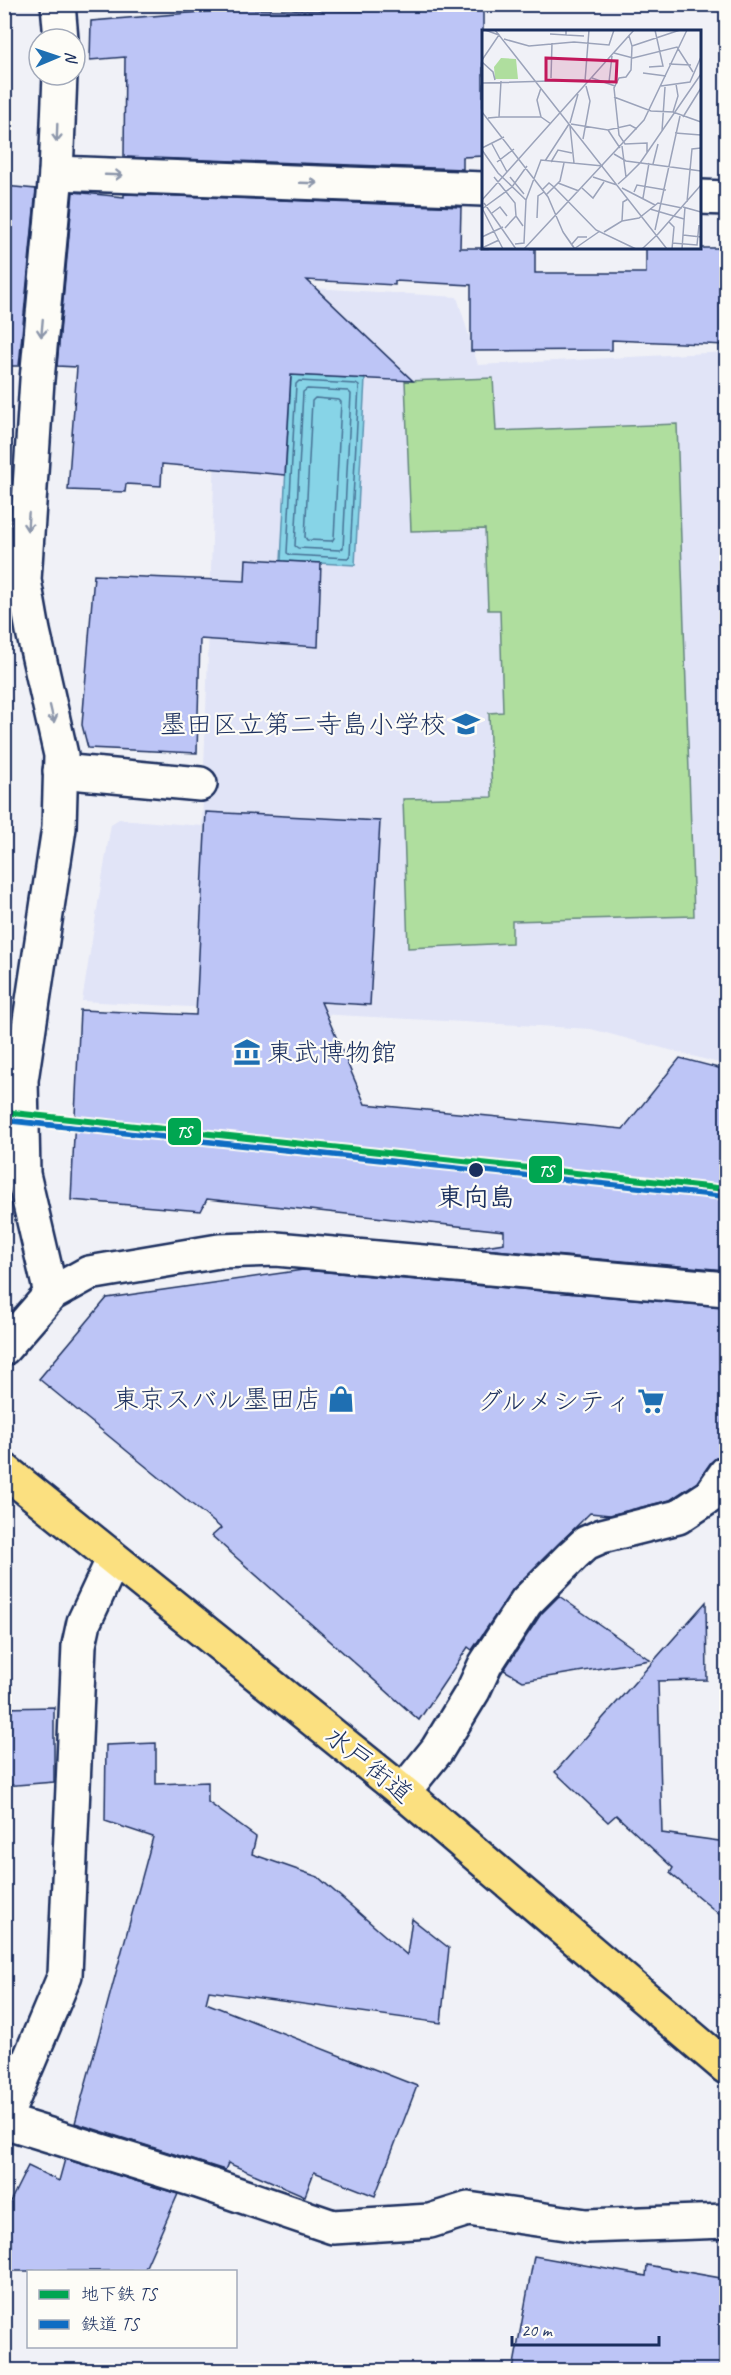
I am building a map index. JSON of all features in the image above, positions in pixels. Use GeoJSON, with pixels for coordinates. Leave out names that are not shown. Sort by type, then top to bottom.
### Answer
{"type":"FeatureCollection","features":[{"type":"Feature","properties":{"kind":"highway","name":"水戸街道"},"geometry":{"type":"LineString","coordinates":[[4,1470],[403,1792],[726,2067]]}},
{"type":"Feature","properties":{"kind":"street"},"geometry":{"type":"LineString","coordinates":[[58,4],[60,27]]}},
{"type":"Feature","properties":{"kind":"street"},"geometry":{"type":"LineString","coordinates":[[51,1294],[23,1174],[21,1080],[59,828],[61,755],[24,580],[37,380],[56,173],[60,87]]}},
{"type":"Feature","properties":{"kind":"street"},"geometry":{"type":"LineString","coordinates":[[56,173],[482,189]]}},
{"type":"Feature","properties":{"kind":"street"},"geometry":{"type":"LineString","coordinates":[[701,197],[726,198]]}},
{"type":"Feature","properties":{"kind":"street"},"geometry":{"type":"LineString","coordinates":[[60,771],[200,784]]}},
{"type":"Feature","properties":{"kind":"street"},"geometry":{"type":"LineString","coordinates":[[4,1347],[51,1294],[89,1273],[219,1251],[276,1249],[726,1289]]}},
{"type":"Feature","properties":{"kind":"street"},"geometry":{"type":"LineString","coordinates":[[403,1792],[437,1750],[473,1691],[485,1665],[526,1602],[573,1554],[586,1543],[602,1536],[678,1517],[710,1496],[726,1473]]}},
{"type":"Feature","properties":{"kind":"street"},"geometry":{"type":"LineString","coordinates":[[113,1560],[84,1622],[79,1645],[65,1975],[4,2120],[198,2181],[333,2227],[430,2221],[468,2209],[586,2226],[726,2221]]}},
{"type":"Feature","properties":{"kind":"shaded area","name":"墨田区立第二寺島小学校"},"geometry":{"type":"Polygon","coordinates":[[[221,282],[457,297],[478,365],[726,352],[726,1065],[591,1029],[82,1001],[111,824],[119,819],[202,826],[221,282]]]}},
{"type":"Feature","properties":{"kind":"green space"},"geometry":{"type":"Polygon","coordinates":[[[493,378],[496,431],[677,424],[694,916],[512,921],[512,943],[408,948],[403,799],[492,797],[489,713],[503,712],[500,610],[488,610],[485,529],[411,531],[405,381],[493,378]]]}},
{"type":"Feature","properties":{"kind":"water"},"geometry":{"type":"Polygon","coordinates":[[[291,375],[365,379],[355,565],[281,561],[291,375]]]}},
{"type":"Feature","properties":{"kind":"building"},"geometry":{"type":"Polygon","coordinates":[[[377,4],[483,4],[482,156],[463,157],[463,169],[124,157],[125,57],[90,60],[91,21],[213,11],[213,9],[377,11],[377,4]]]}},
{"type":"Feature","properties":{"kind":"building"},"geometry":{"type":"Polygon","coordinates":[[[4,186],[36,189],[19,366],[4,366],[4,186]]]}},
{"type":"Feature","properties":{"kind":"building"},"geometry":{"type":"Polygon","coordinates":[[[73,192],[124,197],[124,194],[461,207],[460,248],[535,249],[535,273],[646,273],[646,249],[726,248],[726,345],[612,340],[612,350],[471,351],[471,285],[395,281],[395,285],[307,280],[413,381],[291,375],[285,475],[162,464],[161,486],[126,484],[125,492],[68,490],[77,367],[57,366],[73,192]]]}},
{"type":"Feature","properties":{"kind":"building"},"geometry":{"type":"Polygon","coordinates":[[[246,559],[321,563],[318,647],[200,639],[197,753],[88,748],[82,725],[94,575],[245,581],[246,559]]]}},
{"type":"Feature","properties":{"kind":"building"},"geometry":{"type":"Polygon","coordinates":[[[206,812],[380,821],[370,1005],[321,1002],[365,1104],[623,1129],[680,1058],[726,1070],[726,1270],[472,1248],[504,1243],[504,1231],[207,1199],[201,1211],[71,1200],[80,1010],[196,1015],[206,812]]]}},
{"type":"Feature","properties":{"kind":"building"},"geometry":{"type":"Polygon","coordinates":[[[303,1270],[726,1307],[726,1383],[719,1456],[711,1462],[697,1482],[670,1500],[610,1515],[590,1513],[513,1589],[472,1650],[468,1647],[419,1720],[212,1536],[221,1528],[39,1379],[107,1298],[303,1270]]]}},
{"type":"Feature","properties":{"kind":"building"},"geometry":{"type":"Polygon","coordinates":[[[559,1596],[650,1660],[523,1681],[504,1670],[541,1614],[559,1596]]]}},
{"type":"Feature","properties":{"kind":"building"},"geometry":{"type":"Polygon","coordinates":[[[706,1602],[707,1680],[658,1681],[662,1833],[726,1842],[726,1920],[670,1873],[673,1868],[616,1815],[608,1822],[555,1772],[706,1602]]]}},
{"type":"Feature","properties":{"kind":"building"},"geometry":{"type":"Polygon","coordinates":[[[54,1707],[54,1782],[4,1786],[4,1708],[54,1707]]]}},
{"type":"Feature","properties":{"kind":"building"},"geometry":{"type":"Polygon","coordinates":[[[156,1743],[156,1784],[208,1782],[208,1802],[256,1837],[252,1854],[318,1877],[407,1955],[412,1919],[449,1948],[441,2023],[209,1991],[206,2003],[417,2086],[375,2196],[314,2172],[305,2196],[228,2163],[225,2170],[75,2123],[153,1837],[105,1821],[106,1745],[156,1743]]]}},
{"type":"Feature","properties":{"kind":"building"},"geometry":{"type":"Polygon","coordinates":[[[65,2159],[178,2194],[144,2270],[4,2271],[4,2214],[28,2166],[59,2181],[65,2159]]]}},
{"type":"Feature","properties":{"kind":"building"},"geometry":{"type":"Polygon","coordinates":[[[534,2256],[646,2276],[647,2265],[726,2279],[726,2370],[513,2370],[534,2256]]]}},
{"type":"Feature","properties":{"kind":"metro line","name":"TS"},"geometry":{"type":"LineString","coordinates":[[4,1112],[726,1189]]}},
{"type":"Feature","properties":{"kind":"rail line","name":"TS"},"geometry":{"type":"LineString","coordinates":[[4,1120],[725,1196]]}},
{"type":"Feature","properties":{"kind":"place","name":"墨田区立第二寺島小学校"},"geometry":{"type":"Point","coordinates":[466,724]}},
{"type":"Feature","properties":{"kind":"place","name":"東武博物館"},"geometry":{"type":"Point","coordinates":[247,1052]}},
{"type":"Feature","properties":{"kind":"place","name":"東向島"},"geometry":{"type":"Point","coordinates":[476,1170]}},
{"type":"Feature","properties":{"kind":"place","name":"東京スバル墨田店"},"geometry":{"type":"Point","coordinates":[341,1399]}},
{"type":"Feature","properties":{"kind":"place","name":"グルメシティ"},"geometry":{"type":"Point","coordinates":[651,1401]}}]}
